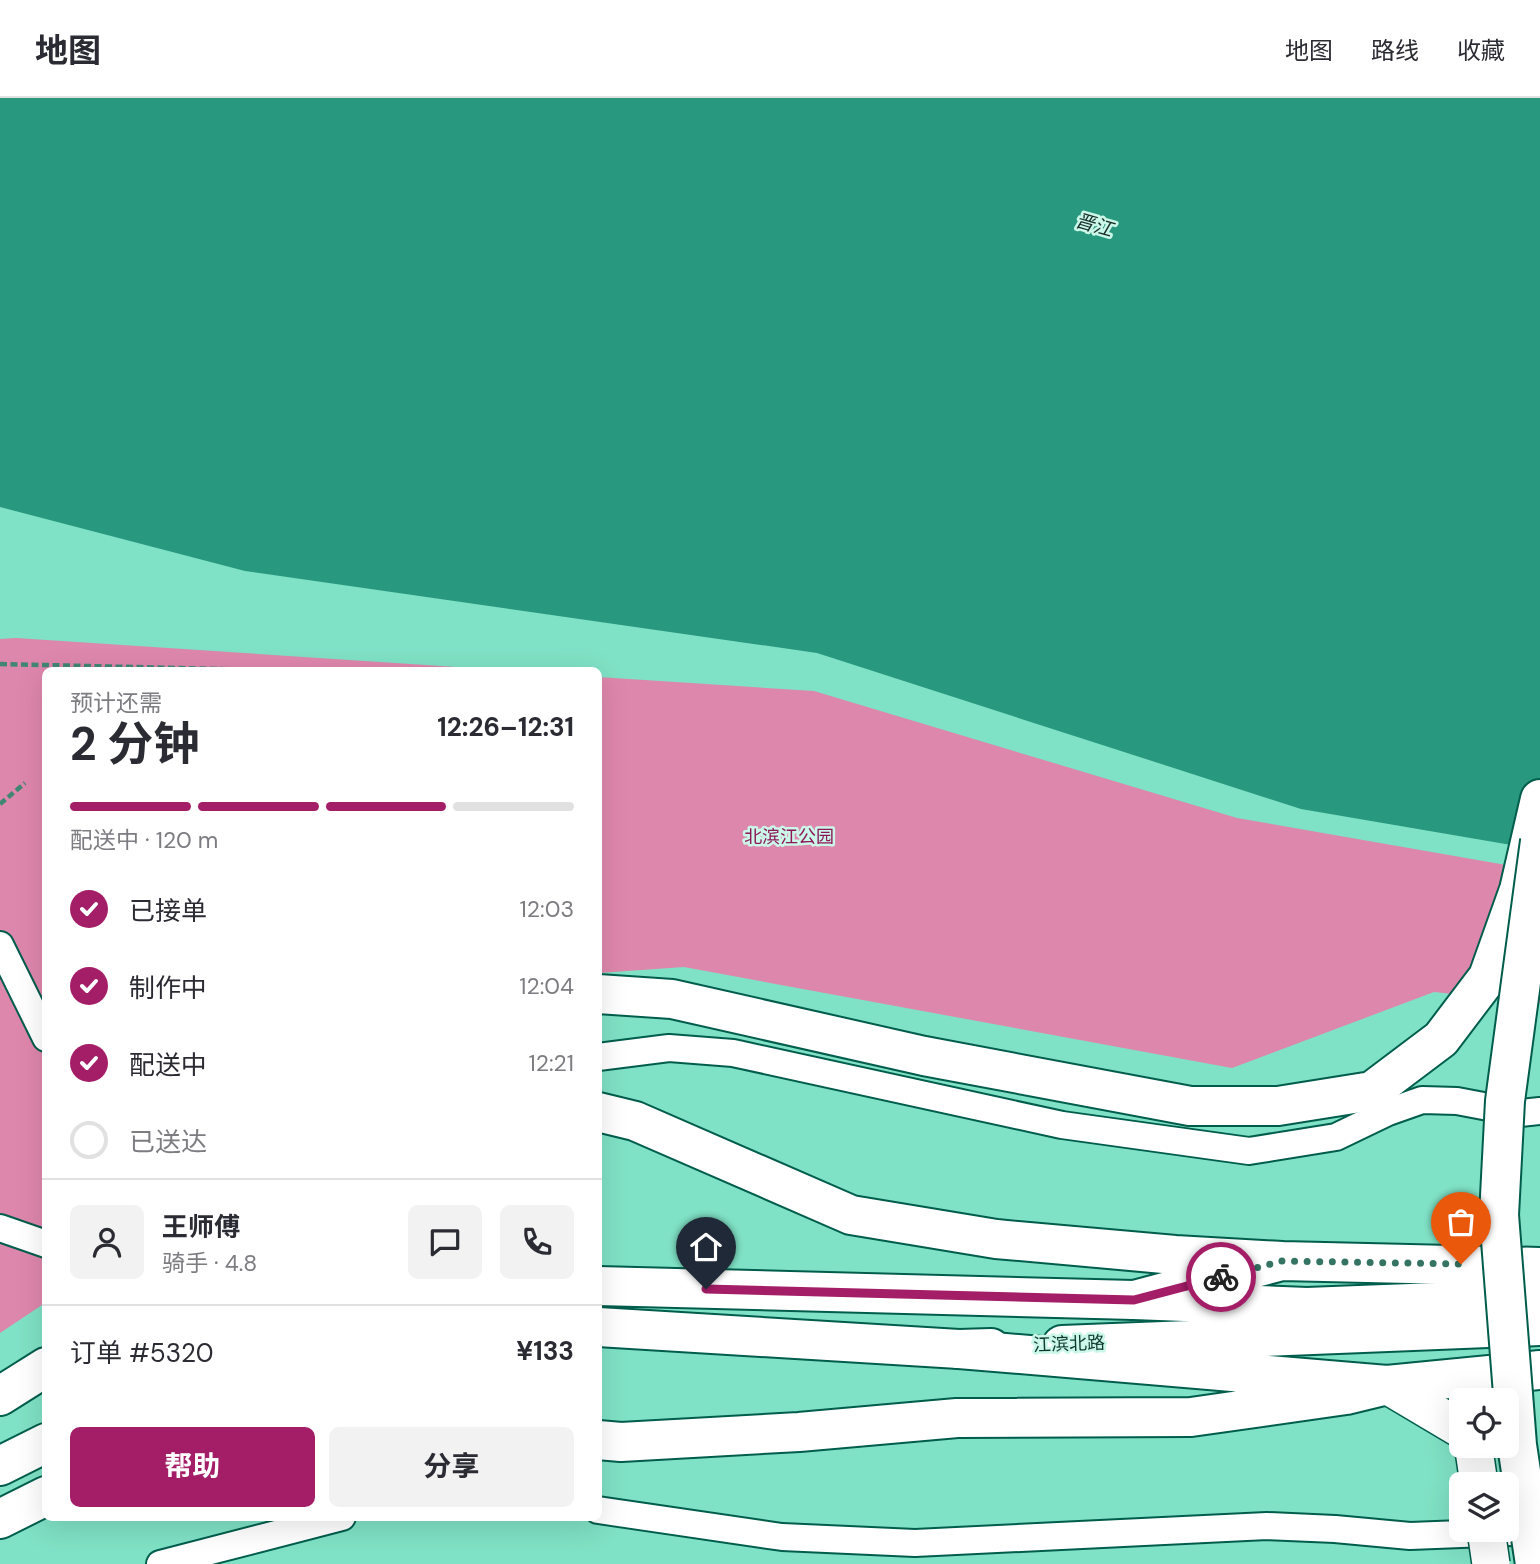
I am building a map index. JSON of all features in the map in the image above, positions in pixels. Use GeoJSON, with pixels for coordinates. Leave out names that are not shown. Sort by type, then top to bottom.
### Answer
{"type":"FeatureCollection","features":[{"type":"Feature","properties":{"kind":"main road"},"geometry":{"type":"LineString","coordinates":[[602,994],[672,999],[924,1056],[1190,1106],[1278,1106],[1372,1091],[1441,1040],[1488,977],[1519,890],[1540,799]]}},
{"type":"Feature","properties":{"kind":"main road"},"geometry":{"type":"LineString","coordinates":[[1535,1564],[1517,1445],[1499,1215],[1505,1101],[1540,841]]}},
{"type":"Feature","properties":{"kind":"main road"},"geometry":{"type":"LineString","coordinates":[[602,1113],[635,1121],[851,1215],[996,1239],[1175,1255],[1282,1261],[1540,1267]]}},
{"type":"Feature","properties":{"kind":"main road"},"geometry":{"type":"LineString","coordinates":[[1376,1262],[1540,1239]]}},
{"type":"Feature","properties":{"kind":"main road"},"geometry":{"type":"LineString","coordinates":[[1134,1300],[1282,1261]]}},
{"type":"Feature","properties":{"kind":"main road"},"geometry":{"type":"LineString","coordinates":[[602,1286],[1307,1307],[1463,1301],[1540,1293]]}},
{"type":"Feature","properties":{"kind":"main road","name":"江滨北路"},"geometry":{"type":"LineString","coordinates":[[602,1327],[959,1349],[1540,1326]]}},
{"type":"Feature","properties":{"kind":"main road"},"geometry":{"type":"LineString","coordinates":[[959,1349],[1387,1385],[1449,1434]]}},
{"type":"Feature","properties":{"kind":"main road"},"geometry":{"type":"LineString","coordinates":[[0,1396],[42,1370]]}},
{"type":"Feature","properties":{"kind":"main road"},"geometry":{"type":"LineString","coordinates":[[602,1440],[621,1442],[799,1433],[957,1418],[1191,1417],[1346,1395],[1387,1385],[1540,1370]]}},
{"type":"Feature","properties":{"kind":"main road"},"geometry":{"type":"LineString","coordinates":[[0,1466],[42,1445]]}},
{"type":"Feature","properties":{"kind":"main road"},"geometry":{"type":"LineString","coordinates":[[0,1519],[42,1498]]}},
{"type":"Feature","properties":{"kind":"main road"},"geometry":{"type":"LineString","coordinates":[[1488,1542],[1491,1564]]}},
{"type":"Feature","properties":{"kind":"street"},"geometry":{"type":"LineString","coordinates":[[0,945],[42,1030]]}},
{"type":"Feature","properties":{"kind":"street"},"geometry":{"type":"LineString","coordinates":[[602,1056],[669,1048],[733,1053],[1062,1125],[1249,1151],[1336,1137],[1388,1112],[1422,1100],[1457,1101],[1520,1113],[1540,1111]]}},
{"type":"Feature","properties":{"kind":"street"},"geometry":{"type":"LineString","coordinates":[[0,1228],[42,1243]]}},
{"type":"Feature","properties":{"kind":"street"},"geometry":{"type":"LineString","coordinates":[[602,1511],[782,1537],[853,1552],[915,1543],[1266,1526],[1410,1536],[1540,1531]]}},
{"type":"Feature","properties":{"kind":"street"},"geometry":{"type":"LineString","coordinates":[[160,1564],[327,1521]]}},
{"type":"Feature","properties":{"kind":"path"},"geometry":{"type":"LineString","coordinates":[[0,664],[132,667]]}},
{"type":"Feature","properties":{"kind":"path"},"geometry":{"type":"LineString","coordinates":[[0,804],[25,783]]}},
{"type":"Feature","properties":{"kind":"green space"},"geometry":{"type":"Polygon","coordinates":[[[0,639],[456,667],[42,667],[42,1305],[0,1333],[0,639]]]}},
{"type":"Feature","properties":{"kind":"green space","name":"北滨江公园"},"geometry":{"type":"Polygon","coordinates":[[[602,677],[814,691],[1237,818],[1540,871],[1540,1003],[1434,992],[1232,1068],[684,967],[602,973],[602,677]]]}},
{"type":"Feature","properties":{"kind":"water","name":"晋江"},"geometry":{"type":"Polygon","coordinates":[[[0,98],[1540,98],[1540,850],[1301,809],[817,653],[245,571],[0,507],[0,98]]]}},
{"type":"Feature","properties":{"kind":"way so far"},"geometry":{"type":"LineString","coordinates":[[1221,1277],[1282,1261],[1461,1264]]}},
{"type":"Feature","properties":{"kind":"route"},"geometry":{"type":"LineString","coordinates":[[706,1289],[1134,1300],[1221,1277]]}}]}
